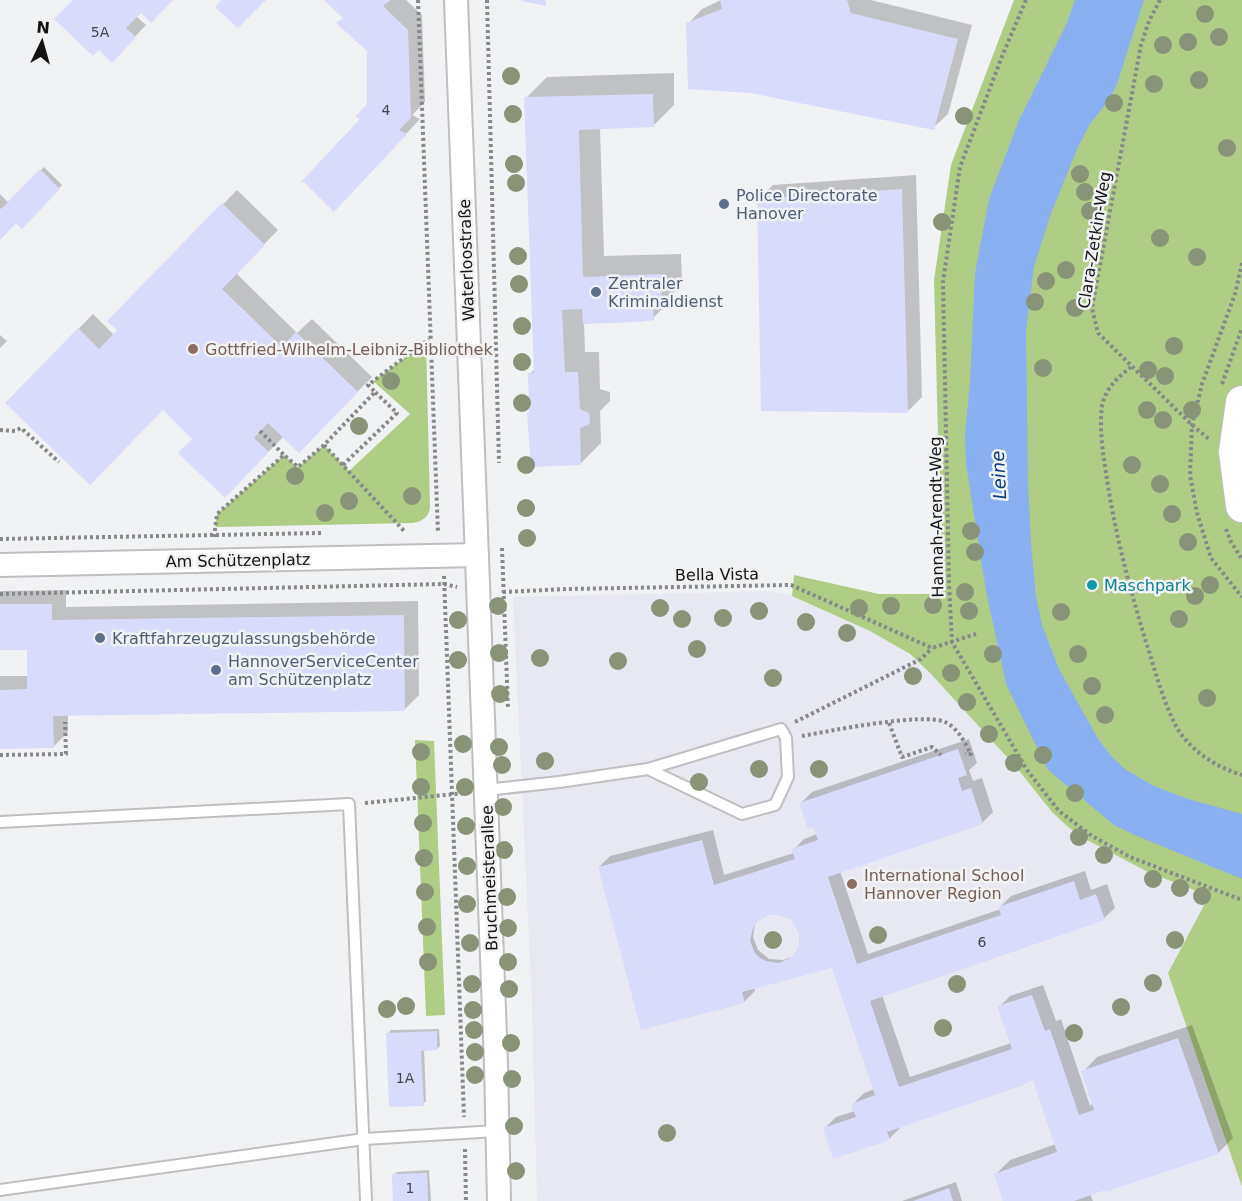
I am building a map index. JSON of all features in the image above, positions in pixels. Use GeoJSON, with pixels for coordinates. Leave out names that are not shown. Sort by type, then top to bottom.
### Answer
{"type":"FeatureCollection","features":[{"type":"Feature","properties":{"kind":"street","name":"Waterloostraße"},"geometry":{"type":"LineString","coordinates":[[456,0],[477,555]]}},
{"type":"Feature","properties":{"kind":"street"},"geometry":{"type":"LineString","coordinates":[[1242,402],[1235,452],[1242,506]]}},
{"type":"Feature","properties":{"kind":"street","name":"Am Schützenplatz"},"geometry":{"type":"LineString","coordinates":[[0,565],[477,555]]}},
{"type":"Feature","properties":{"kind":"street","name":"Bruchmeisterallee"},"geometry":{"type":"LineString","coordinates":[[477,555],[499,1201]]}},
{"type":"Feature","properties":{"kind":"lane"},"geometry":{"type":"LineString","coordinates":[[486,790],[648,769],[784,733],[788,777],[775,805],[742,814],[648,769]]}},
{"type":"Feature","properties":{"kind":"lane"},"geometry":{"type":"LineString","coordinates":[[0,822],[349,804],[366,1201]]}},
{"type":"Feature","properties":{"kind":"lane"},"geometry":{"type":"LineString","coordinates":[[0,1190],[364,1139],[497,1131]]}},
{"type":"Feature","properties":{"kind":"path"},"geometry":{"type":"LineString","coordinates":[[418,0],[438,531],[444,584],[453,795],[466,1201]]}},
{"type":"Feature","properties":{"kind":"path"},"geometry":{"type":"LineString","coordinates":[[487,0],[499,465]]}},
{"type":"Feature","properties":{"kind":"path","name":"Hannah-Arendt-Weg"},"geometry":{"type":"LineString","coordinates":[[1026,0],[960,167],[943,282],[952,642],[1027,770],[1059,811],[1092,836],[1130,857],[1242,900]]}},
{"type":"Feature","properties":{"kind":"path","name":"Clara-Zetkin-Weg"},"geometry":{"type":"LineString","coordinates":[[1160,0],[1149,21],[1141,45],[1092,308],[1098,333],[1192,425],[1211,440]]}},
{"type":"Feature","properties":{"kind":"path"},"geometry":{"type":"LineString","coordinates":[[1242,263],[1235,294],[1202,384],[1192,425],[1190,476],[1197,513],[1212,558],[1242,597]]}},
{"type":"Feature","properties":{"kind":"path"},"geometry":{"type":"LineString","coordinates":[[343,465],[397,413],[368,385],[430,339]]}},
{"type":"Feature","properties":{"kind":"path"},"geometry":{"type":"LineString","coordinates":[[1131,367],[1110,387],[1102,404],[1101,435],[1111,508],[1134,602],[1164,695],[1178,728],[1197,753],[1242,775]]}},
{"type":"Feature","properties":{"kind":"path"},"geometry":{"type":"LineString","coordinates":[[260,431],[298,467],[324,445],[375,392]]}},
{"type":"Feature","properties":{"kind":"path"},"geometry":{"type":"LineString","coordinates":[[0,430],[15,431],[21,428],[58,462]]}},
{"type":"Feature","properties":{"kind":"path"},"geometry":{"type":"LineString","coordinates":[[324,445],[405,532]]}},
{"type":"Feature","properties":{"kind":"path"},"geometry":{"type":"LineString","coordinates":[[215,560],[213,535],[217,514],[284,455]]}},
{"type":"Feature","properties":{"kind":"path"},"geometry":{"type":"LineString","coordinates":[[427,531],[438,531]]}},
{"type":"Feature","properties":{"kind":"path"},"geometry":{"type":"LineString","coordinates":[[393,532],[416,532]]}},
{"type":"Feature","properties":{"kind":"path"},"geometry":{"type":"LineString","coordinates":[[0,539],[321,533]]}},
{"type":"Feature","properties":{"kind":"path"},"geometry":{"type":"LineString","coordinates":[[502,547],[508,717]]}},
{"type":"Feature","properties":{"kind":"path","name":"Bella Vista"},"geometry":{"type":"LineString","coordinates":[[0,594],[444,584],[479,592],[791,585],[932,648]]}},
{"type":"Feature","properties":{"kind":"path"},"geometry":{"type":"LineString","coordinates":[[784,733],[921,660],[932,648],[976,634]]}},
{"type":"Feature","properties":{"kind":"path"},"geometry":{"type":"LineString","coordinates":[[784,733],[917,719],[945,722],[961,736],[971,754],[965,754]]}},
{"type":"Feature","properties":{"kind":"path"},"geometry":{"type":"LineString","coordinates":[[0,755],[66,754],[65,722]]}},
{"type":"Feature","properties":{"kind":"path"},"geometry":{"type":"LineString","coordinates":[[889,723],[902,757],[932,747],[941,755]]}},
{"type":"Feature","properties":{"kind":"path"},"geometry":{"type":"LineString","coordinates":[[349,804],[486,790]]}},
{"type":"Feature","properties":{"kind":"shaded area","name":"International School Hannover Region"},"geometry":{"type":"Polygon","coordinates":[[[770,591],[792,596],[898,646],[931,674],[1016,767],[1052,812],[1068,827],[1087,840],[1148,872],[1210,896],[1168,973],[1242,1187],[1242,1201],[537,1201],[532,1004],[513,597],[770,591]]]}},
{"type":"Feature","properties":{"kind":"green space","name":"Maschpark"},"geometry":{"type":"Polygon","coordinates":[[[1014,0],[1242,0],[1242,1187],[1168,973],[1209,896],[1148,872],[1087,840],[1068,827],[1052,812],[1016,767],[910,654],[870,631],[792,596],[794,575],[879,594],[942,594],[934,280],[951,165],[1014,0]]]}},
{"type":"Feature","properties":{"kind":"green space"},"geometry":{"type":"Polygon","coordinates":[[[426,342],[430,507],[425,518],[413,523],[215,527],[217,514],[284,455],[298,467],[324,445],[349,471],[410,414],[373,381],[426,342]]]}},
{"type":"Feature","properties":{"kind":"green space"},"geometry":{"type":"Polygon","coordinates":[[[415,740],[434,741],[445,1015],[426,1016],[415,740]]]}},
{"type":"Feature","properties":{"kind":"water","name":"Leine"},"geometry":{"type":"Polygon","coordinates":[[[1075,0],[1144,0],[1117,84],[1109,100],[1090,124],[1078,147],[1050,216],[1034,267],[1026,331],[1028,481],[1036,596],[1042,625],[1059,669],[1097,737],[1111,756],[1126,770],[1154,786],[1188,799],[1242,814],[1242,879],[1114,825],[1048,770],[1006,684],[986,591],[966,464],[965,435],[975,273],[989,199],[1019,120],[1066,25],[1075,0]]]}},
{"type":"Feature","properties":{"kind":"building"},"geometry":{"type":"Polygon","coordinates":[[[73,0],[173,0],[151,23],[141,13],[126,28],[136,37],[112,63],[99,50],[93,56],[54,19],[73,0]]]}},
{"type":"Feature","properties":{"kind":"building"},"geometry":{"type":"Polygon","coordinates":[[[221,0],[266,0],[238,28],[215,7],[221,0]]]}},
{"type":"Feature","properties":{"kind":"building"},"geometry":{"type":"Polygon","coordinates":[[[324,0],[391,0],[383,6],[408,30],[411,118],[399,130],[407,134],[334,212],[305,183],[301,182],[360,119],[355,117],[367,104],[367,51],[336,23],[343,18],[324,0]]]}},
{"type":"Feature","properties":{"kind":"building"},"geometry":{"type":"Polygon","coordinates":[[[546,0],[546,6],[522,1],[546,0]]]}},
{"type":"Feature","properties":{"kind":"building"},"geometry":{"type":"Polygon","coordinates":[[[720,0],[847,0],[851,13],[958,39],[934,130],[750,93],[688,89],[686,23],[722,9],[720,0]]]}},
{"type":"Feature","properties":{"kind":"building","name":"Zentraler Kriminaldienst"},"geometry":{"type":"Polygon","coordinates":[[[653,94],[654,127],[579,130],[583,277],[661,274],[662,306],[653,306],[654,320],[638,322],[583,324],[582,309],[562,310],[565,372],[578,372],[580,409],[589,413],[590,424],[580,428],[581,465],[531,467],[527,412],[529,412],[528,373],[534,373],[524,97],[653,94]]]}},
{"type":"Feature","properties":{"kind":"building"},"geometry":{"type":"Polygon","coordinates":[[[40,169],[60,189],[22,229],[16,223],[0,240],[0,208],[40,169]]]}},
{"type":"Feature","properties":{"kind":"building"},"geometry":{"type":"Polygon","coordinates":[[[902,189],[908,413],[761,411],[757,199],[902,189]]]}},
{"type":"Feature","properties":{"kind":"building"},"geometry":{"type":"Polygon","coordinates":[[[222,203],[265,245],[222,289],[282,347],[296,332],[358,392],[299,453],[268,423],[254,438],[269,452],[225,498],[178,453],[192,439],[163,410],[90,485],[5,403],[78,328],[99,349],[117,330],[107,321],[222,203]]]}},
{"type":"Feature","properties":{"kind":"building","name":"HannoverServiceCenter am Schützenplatz"},"geometry":{"type":"Polygon","coordinates":[[[0,604],[52,604],[52,620],[404,615],[405,711],[53,716],[54,748],[0,749],[0,690],[27,689],[27,650],[0,650],[0,604]]]}},
{"type":"Feature","properties":{"kind":"building"},"geometry":{"type":"Polygon","coordinates":[[[958,749],[967,775],[958,778],[962,791],[971,788],[983,824],[828,877],[857,964],[1001,915],[998,907],[1074,881],[1080,900],[1096,894],[1105,920],[870,1001],[899,1087],[1012,1049],[997,1006],[1032,995],[1045,1031],[1050,1029],[1079,1115],[1094,1110],[1081,1071],[1178,1038],[1219,1154],[1074,1201],[1003,1201],[994,1174],[1057,1152],[1033,1080],[887,1132],[890,1140],[833,1159],[823,1128],[856,1117],[851,1104],[875,1095],[832,968],[742,992],[745,1003],[641,1030],[598,867],[702,840],[714,885],[795,859],[791,849],[818,840],[813,827],[808,829],[799,803],[958,749]],[[774,914],[757,922],[750,941],[760,958],[779,963],[795,953],[800,935],[791,919],[774,914]]]}},
{"type":"Feature","properties":{"kind":"building"},"geometry":{"type":"Polygon","coordinates":[[[437,1031],[437,1050],[421,1051],[424,1106],[389,1107],[386,1033],[437,1031]]]}},
{"type":"Feature","properties":{"kind":"building"},"geometry":{"type":"Polygon","coordinates":[[[427,1173],[428,1201],[393,1201],[392,1174],[427,1173]]]}},
{"type":"Feature","properties":{"kind":"building"},"geometry":{"type":"Polygon","coordinates":[[[949,1188],[953,1201],[913,1201],[949,1188]]]}},
{"type":"Feature","properties":{"kind":"place","name":"Police Directorate Hanover"},"geometry":{"type":"Point","coordinates":[724,204]}},
{"type":"Feature","properties":{"kind":"place","name":"Zentraler Kriminaldienst"},"geometry":{"type":"Point","coordinates":[596,292]}},
{"type":"Feature","properties":{"kind":"place","name":"Gottfried-Wilhelm-Leibniz-Bibliothek"},"geometry":{"type":"Point","coordinates":[193,349]}},
{"type":"Feature","properties":{"kind":"place","name":"Maschpark"},"geometry":{"type":"Point","coordinates":[1092,585]}},
{"type":"Feature","properties":{"kind":"place","name":"Kraftfahrzeugzulassungsbehörde"},"geometry":{"type":"Point","coordinates":[100,638]}},
{"type":"Feature","properties":{"kind":"place","name":"HannoverServiceCenter am Schützenplatz"},"geometry":{"type":"Point","coordinates":[216,670]}},
{"type":"Feature","properties":{"kind":"place","name":"International School Hannover Region"},"geometry":{"type":"Point","coordinates":[852,884]}}]}
